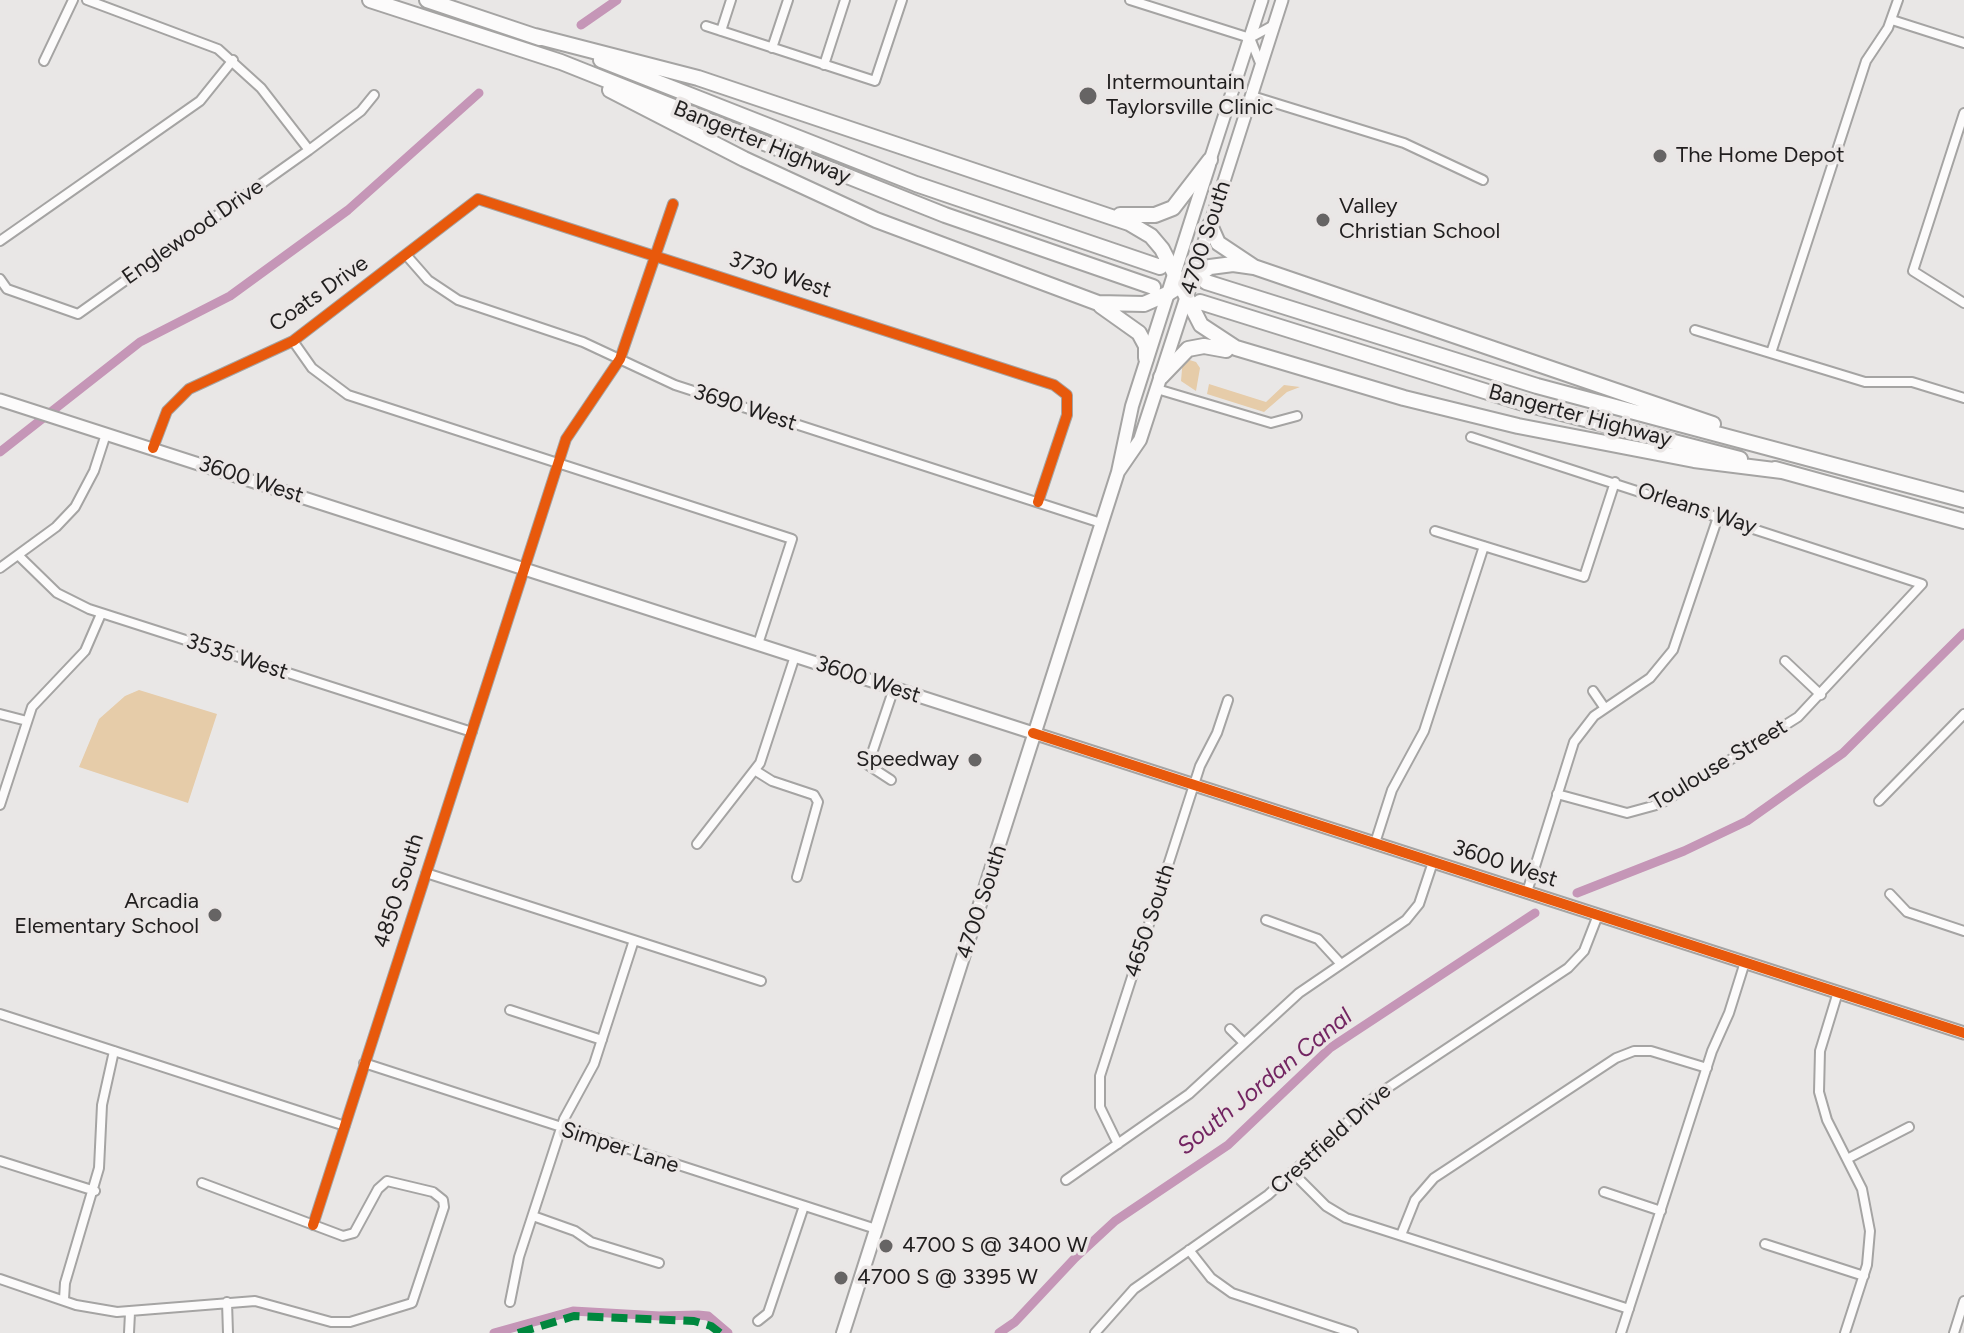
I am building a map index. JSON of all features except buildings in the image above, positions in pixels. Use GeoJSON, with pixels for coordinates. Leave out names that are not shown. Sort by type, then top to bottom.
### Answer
{"type":"FeatureCollection","features":[{"type":"Feature","properties":{"kind":"highway","name":"Bangerter Highway"},"geometry":{"type":"LineString","coordinates":[[370,0],[561,62],[945,215],[1153,287]]}},
{"type":"Feature","properties":{"kind":"highway","name":"Bangerter Highway"},"geometry":{"type":"LineString","coordinates":[[427,0],[535,36],[1180,285],[1523,403],[1964,521]]}},
{"type":"Feature","properties":{"kind":"highway"},"geometry":{"type":"LineString","coordinates":[[535,36],[698,78],[1102,212],[1151,236],[1196,318],[1213,336],[1258,355],[1404,398],[1533,430],[1694,460],[1782,471]]}},
{"type":"Feature","properties":{"kind":"highway"},"geometry":{"type":"LineString","coordinates":[[561,62],[706,140],[876,220],[1089,301],[1139,333],[1146,358]]}},
{"type":"Feature","properties":{"kind":"highway"},"geometry":{"type":"LineString","coordinates":[[1102,212],[1137,216],[1167,211],[1179,203],[1210,160]]}},
{"type":"Feature","properties":{"kind":"highway"},"geometry":{"type":"LineString","coordinates":[[1210,225],[1218,243],[1254,267]]}},
{"type":"Feature","properties":{"kind":"highway"},"geometry":{"type":"LineString","coordinates":[[1089,301],[1134,306],[1167,294],[1226,264],[1254,267],[1777,448]]}},
{"type":"Feature","properties":{"kind":"highway","name":"Bangerter Highway"},"geometry":{"type":"LineString","coordinates":[[1200,278],[1476,369],[1964,500]]}},
{"type":"Feature","properties":{"kind":"highway"},"geometry":{"type":"LineString","coordinates":[[1159,383],[1184,352],[1198,346],[1258,355]]}},
{"type":"Feature","properties":{"kind":"main road","name":"4700 South"},"geometry":{"type":"LineString","coordinates":[[1118,472],[1140,440],[1159,383],[1210,160]]}},
{"type":"Feature","properties":{"kind":"main road","name":"4700 South"},"geometry":{"type":"LineString","coordinates":[[1200,278],[1210,225]]}},
{"type":"Feature","properties":{"kind":"main road","name":"4700 South"},"geometry":{"type":"LineString","coordinates":[[843,1333],[1118,472],[1122,440],[1167,294]]}},
{"type":"Feature","properties":{"kind":"street"},"geometry":{"type":"LineString","coordinates":[[44,61],[73,0]]}},
{"type":"Feature","properties":{"kind":"street"},"geometry":{"type":"LineString","coordinates":[[87,0],[200,40],[233,60],[261,88],[309,150]]}},
{"type":"Feature","properties":{"kind":"street"},"geometry":{"type":"LineString","coordinates":[[721,31],[731,0]]}},
{"type":"Feature","properties":{"kind":"street"},"geometry":{"type":"LineString","coordinates":[[772,48],[788,0]]}},
{"type":"Feature","properties":{"kind":"street"},"geometry":{"type":"LineString","coordinates":[[824,65],[845,0]]}},
{"type":"Feature","properties":{"kind":"street"},"geometry":{"type":"LineString","coordinates":[[706,26],[875,81],[902,0]]}},
{"type":"Feature","properties":{"kind":"street"},"geometry":{"type":"LineString","coordinates":[[1130,0],[1250,38],[1266,32],[1277,18]]}},
{"type":"Feature","properties":{"kind":"street","name":"4700 South"},"geometry":{"type":"LineString","coordinates":[[1210,160],[1262,0]]}},
{"type":"Feature","properties":{"kind":"street","name":"4700 South"},"geometry":{"type":"LineString","coordinates":[[1210,225],[1282,0]]}},
{"type":"Feature","properties":{"kind":"street"},"geometry":{"type":"LineString","coordinates":[[1771,353],[1866,61],[1892,20],[1898,0]]}},
{"type":"Feature","properties":{"kind":"street"},"geometry":{"type":"LineString","coordinates":[[1892,20],[1964,43]]}},
{"type":"Feature","properties":{"kind":"street"},"geometry":{"type":"LineString","coordinates":[[1250,38],[1258,53],[1259,73]]}},
{"type":"Feature","properties":{"kind":"street"},"geometry":{"type":"LineString","coordinates":[[0,241],[200,101],[233,60]]}},
{"type":"Feature","properties":{"kind":"street","name":"Englewood Drive"},"geometry":{"type":"LineString","coordinates":[[0,279],[7,289],[78,314],[309,150],[361,111],[374,95]]}},
{"type":"Feature","properties":{"kind":"street"},"geometry":{"type":"LineString","coordinates":[[1252,96],[1404,143],[1483,180]]}},
{"type":"Feature","properties":{"kind":"street"},"geometry":{"type":"LineString","coordinates":[[1964,113],[1913,271],[1964,303]]}},
{"type":"Feature","properties":{"kind":"street","name":"3730 West"},"geometry":{"type":"LineString","coordinates":[[478,199],[1054,385],[1067,395],[1067,415],[1038,502]]}},
{"type":"Feature","properties":{"kind":"street","name":"Coats Drive"},"geometry":{"type":"LineString","coordinates":[[153,448],[167,411],[189,389],[293,341],[478,199]]}},
{"type":"Feature","properties":{"kind":"street","name":"4850 South"},"geometry":{"type":"LineString","coordinates":[[313,1225],[559,462],[577,420],[620,359],[673,204]]}},
{"type":"Feature","properties":{"kind":"street","name":"3690 West"},"geometry":{"type":"LineString","coordinates":[[407,256],[428,280],[458,300],[571,337],[675,385],[1101,523]]}},
{"type":"Feature","properties":{"kind":"street"},"geometry":{"type":"LineString","coordinates":[[1695,330],[1865,382],[1912,382],[1964,398]]}},
{"type":"Feature","properties":{"kind":"street"},"geometry":{"type":"LineString","coordinates":[[293,341],[312,368],[335,389],[792,539],[758,644]]}},
{"type":"Feature","properties":{"kind":"street"},"geometry":{"type":"LineString","coordinates":[[1159,383],[1271,423],[1297,416]]}},
{"type":"Feature","properties":{"kind":"street","name":"3600 West"},"geometry":{"type":"LineString","coordinates":[[0,400],[1964,1033]]}},
{"type":"Feature","properties":{"kind":"street"},"geometry":{"type":"LineString","coordinates":[[0,568],[75,507],[94,471],[106,434]]}},
{"type":"Feature","properties":{"kind":"street","name":"Orleans Way"},"geometry":{"type":"LineString","coordinates":[[1471,437],[1922,584]]}},
{"type":"Feature","properties":{"kind":"street"},"geometry":{"type":"LineString","coordinates":[[1435,531],[1584,577],[1615,482]]}},
{"type":"Feature","properties":{"kind":"street"},"geometry":{"type":"LineString","coordinates":[[1527,892],[1578,736],[1604,707],[1650,678],[1673,650],[1718,517]]}},
{"type":"Feature","properties":{"kind":"street"},"geometry":{"type":"LineString","coordinates":[[1375,843],[1392,790],[1424,731],[1484,546]]}},
{"type":"Feature","properties":{"kind":"street","name":"3535 West"},"geometry":{"type":"LineString","coordinates":[[18,555],[57,593],[101,614],[472,732]]}},
{"type":"Feature","properties":{"kind":"street","name":"Toulouse Street"},"geometry":{"type":"LineString","coordinates":[[1557,794],[1627,813],[1650,809],[1772,736],[1821,695],[1922,584]]}},
{"type":"Feature","properties":{"kind":"street"},"geometry":{"type":"LineString","coordinates":[[0,805],[27,721],[38,697],[85,651],[101,614]]}},
{"type":"Feature","properties":{"kind":"street"},"geometry":{"type":"LineString","coordinates":[[697,844],[756,771],[795,656]]}},
{"type":"Feature","properties":{"kind":"street"},"geometry":{"type":"LineString","coordinates":[[1785,661],[1821,695]]}},
{"type":"Feature","properties":{"kind":"street"},"geometry":{"type":"LineString","coordinates":[[891,780],[868,765],[894,688]]}},
{"type":"Feature","properties":{"kind":"street"},"geometry":{"type":"LineString","coordinates":[[1593,691],[1604,707]]}},
{"type":"Feature","properties":{"kind":"street","name":"4650 South"},"geometry":{"type":"LineString","coordinates":[[1118,1144],[1102,1115],[1098,1084],[1194,785],[1228,700]]}},
{"type":"Feature","properties":{"kind":"street"},"geometry":{"type":"LineString","coordinates":[[0,714],[27,721]]}},
{"type":"Feature","properties":{"kind":"street"},"geometry":{"type":"LineString","coordinates":[[1879,801],[1964,714]]}},
{"type":"Feature","properties":{"kind":"street"},"geometry":{"type":"LineString","coordinates":[[756,771],[772,781],[809,793],[818,802],[797,877]]}},
{"type":"Feature","properties":{"kind":"street"},"geometry":{"type":"LineString","coordinates":[[1066,1180],[1189,1094],[1299,993],[1411,916],[1422,897],[1433,862]]}},
{"type":"Feature","properties":{"kind":"street"},"geometry":{"type":"LineString","coordinates":[[426,873],[761,981]]}},
{"type":"Feature","properties":{"kind":"street"},"geometry":{"type":"LineString","coordinates":[[1890,894],[1907,912],[1964,931]]}},
{"type":"Feature","properties":{"kind":"street","name":"Crestfield Drive"},"geometry":{"type":"LineString","coordinates":[[1095,1333],[1125,1296],[1268,1195],[1389,1085],[1568,968],[1584,951],[1598,915]]}},
{"type":"Feature","properties":{"kind":"street"},"geometry":{"type":"LineString","coordinates":[[1266,920],[1318,939],[1341,964]]}},
{"type":"Feature","properties":{"kind":"street"},"geometry":{"type":"LineString","coordinates":[[510,1302],[561,1129],[572,1100],[589,1075],[634,940]]}},
{"type":"Feature","properties":{"kind":"street"},"geometry":{"type":"LineString","coordinates":[[1621,1333],[1707,1068],[1745,962]]}},
{"type":"Feature","properties":{"kind":"street"},"geometry":{"type":"LineString","coordinates":[[1838,992],[1820,1051],[1818,1081],[1827,1120],[1862,1189],[1870,1219],[1869,1254],[1845,1333]]}},
{"type":"Feature","properties":{"kind":"street"},"geometry":{"type":"LineString","coordinates":[[510,1010],[602,1040]]}},
{"type":"Feature","properties":{"kind":"street"},"geometry":{"type":"LineString","coordinates":[[0,1014],[345,1126]]}},
{"type":"Feature","properties":{"kind":"street"},"geometry":{"type":"LineString","coordinates":[[1230,1029],[1244,1043]]}},
{"type":"Feature","properties":{"kind":"street"},"geometry":{"type":"LineString","coordinates":[[1401,1235],[1415,1200],[1434,1178],[1616,1058],[1646,1050],[1707,1068]]}},
{"type":"Feature","properties":{"kind":"street"},"geometry":{"type":"LineString","coordinates":[[64,1299],[65,1283],[95,1191],[102,1105],[114,1051]]}},
{"type":"Feature","properties":{"kind":"street","name":"Simper Lane"},"geometry":{"type":"LineString","coordinates":[[364,1063],[876,1229]]}},
{"type":"Feature","properties":{"kind":"street"},"geometry":{"type":"LineString","coordinates":[[1847,1159],[1909,1127]]}},
{"type":"Feature","properties":{"kind":"street"},"geometry":{"type":"LineString","coordinates":[[0,1161],[95,1191]]}},
{"type":"Feature","properties":{"kind":"street"},"geometry":{"type":"LineString","coordinates":[[1292,1172],[1333,1211],[1629,1309]]}},
{"type":"Feature","properties":{"kind":"street"},"geometry":{"type":"LineString","coordinates":[[0,1279],[89,1308],[130,1313],[227,1302],[272,1303],[341,1323],[412,1303],[443,1213],[440,1196],[398,1181],[387,1181],[378,1189],[350,1236],[202,1183]]}},
{"type":"Feature","properties":{"kind":"street"},"geometry":{"type":"LineString","coordinates":[[1604,1192],[1661,1211]]}},
{"type":"Feature","properties":{"kind":"street"},"geometry":{"type":"LineString","coordinates":[[758,1321],[768,1313],[804,1206]]}},
{"type":"Feature","properties":{"kind":"street"},"geometry":{"type":"LineString","coordinates":[[533,1216],[575,1231],[591,1242],[659,1263]]}},
{"type":"Feature","properties":{"kind":"street"},"geometry":{"type":"LineString","coordinates":[[1765,1244],[1864,1276]]}},
{"type":"Feature","properties":{"kind":"street"},"geometry":{"type":"LineString","coordinates":[[1189,1250],[1211,1278],[1232,1293],[1337,1331],[1353,1333]]}},
{"type":"Feature","properties":{"kind":"street"},"geometry":{"type":"LineString","coordinates":[[1954,1333],[1964,1301]]}},
{"type":"Feature","properties":{"kind":"street"},"geometry":{"type":"LineString","coordinates":[[227,1302],[228,1333]]}},
{"type":"Feature","properties":{"kind":"street"},"geometry":{"type":"LineString","coordinates":[[129,1333],[130,1313]]}},
{"type":"Feature","properties":{"kind":"shaded area"},"geometry":{"type":"Polygon","coordinates":[[[1183,358],[1196,362],[1200,368],[1196,391],[1181,381],[1183,358]]]}},
{"type":"Feature","properties":{"kind":"shaded area"},"geometry":{"type":"Polygon","coordinates":[[[1209,384],[1266,402],[1284,385],[1300,387],[1287,392],[1264,412],[1207,394],[1209,384]]]}},
{"type":"Feature","properties":{"kind":"shaded area"},"geometry":{"type":"Polygon","coordinates":[[[139,690],[217,714],[188,803],[79,767],[99,719],[125,696],[139,690]]]}},
{"type":"Feature","properties":{"kind":"waterway"},"geometry":{"type":"LineString","coordinates":[[581,25],[617,0]]}},
{"type":"Feature","properties":{"kind":"waterway"},"geometry":{"type":"LineString","coordinates":[[0,452],[140,342],[230,296],[348,210],[479,93]]}},
{"type":"Feature","properties":{"kind":"waterway","name":"South Jordan Canal"},"geometry":{"type":"LineString","coordinates":[[1577,893],[1684,851],[1747,821],[1843,753],[1964,633]]}},
{"type":"Feature","properties":{"kind":"waterway","name":"South Jordan Canal"},"geometry":{"type":"LineString","coordinates":[[999,1333],[1015,1322],[1115,1221],[1228,1145],[1330,1048],[1535,913]]}},
{"type":"Feature","properties":{"kind":"waterway","name":"South Jordan Canal"},"geometry":{"type":"LineString","coordinates":[[494,1333],[573,1311],[708,1316],[728,1333]]}},
{"type":"Feature","properties":{"kind":"marked path"},"geometry":{"type":"LineString","coordinates":[[518,1333],[574,1316],[694,1321],[711,1326],[720,1333]]}},
{"type":"Feature","properties":{"kind":"cycle path"},"geometry":{"type":"LineString","coordinates":[[153,448],[167,411],[189,389],[293,341],[478,199],[1054,385],[1067,395],[1067,415],[1038,502]]}},
{"type":"Feature","properties":{"kind":"cycle path"},"geometry":{"type":"LineString","coordinates":[[313,1225],[566,439],[620,359],[673,204]]}},
{"type":"Feature","properties":{"kind":"cycle path"},"geometry":{"type":"LineString","coordinates":[[1033,733],[1964,1033]]}},
{"type":"Feature","properties":{"kind":"place","name":"Intermountain Taylorsville Clinic"},"geometry":{"type":"Point","coordinates":[1088,96]}},
{"type":"Feature","properties":{"kind":"place","name":"The Home Depot"},"geometry":{"type":"Point","coordinates":[1660,156]}},
{"type":"Feature","properties":{"kind":"place","name":"Valley Christian School"},"geometry":{"type":"Point","coordinates":[1323,220]}},
{"type":"Feature","properties":{"kind":"place","name":"Speedway"},"geometry":{"type":"Point","coordinates":[975,760]}},
{"type":"Feature","properties":{"kind":"place","name":"Arcadia Elementary School"},"geometry":{"type":"Point","coordinates":[215,915]}},
{"type":"Feature","properties":{"kind":"place","name":"4700 S @ 3400 W"},"geometry":{"type":"Point","coordinates":[886,1246]}},
{"type":"Feature","properties":{"kind":"place","name":"4700 S @ 3395 W"},"geometry":{"type":"Point","coordinates":[841,1278]}}]}
